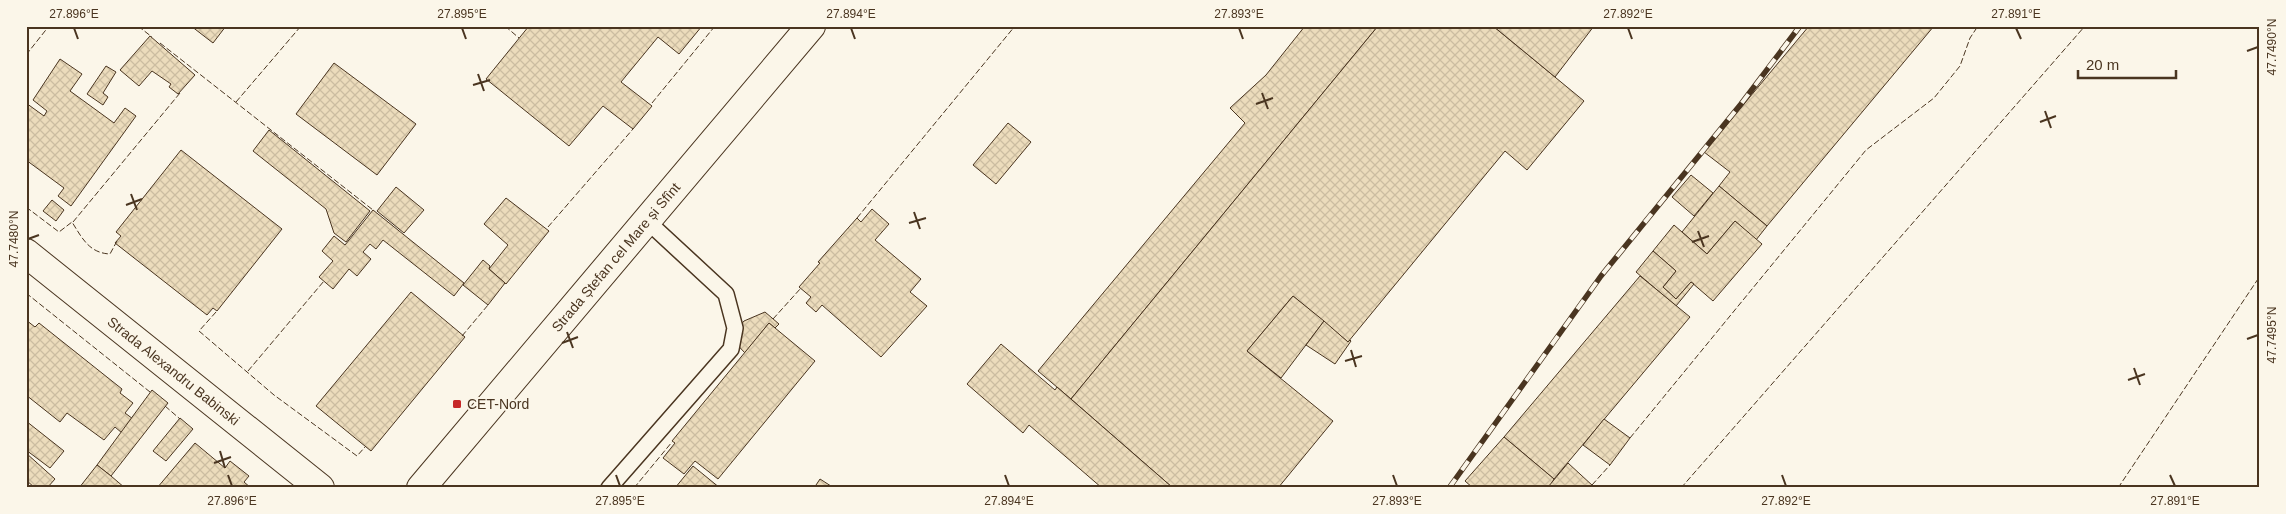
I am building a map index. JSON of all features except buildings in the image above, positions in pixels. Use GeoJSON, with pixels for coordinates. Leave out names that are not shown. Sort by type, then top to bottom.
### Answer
{"type":"FeatureCollection","features":[{"type":"Feature","properties":{"kind":"main road","name":"Strada Ștefan cel Mare și Sfînt"},"geometry":{"type":"LineString","coordinates":[[420,488],[810,26]]}},
{"type":"Feature","properties":{"kind":"main road","name":"Strada Alexandru Babinski"},"geometry":{"type":"LineString","coordinates":[[26,254],[320,488]]}},
{"type":"Feature","properties":{"kind":"lane"},"geometry":{"type":"LineString","coordinates":[[609,488],[731,349],[735,328],[726,294],[646,220]]}},
{"type":"Feature","properties":{"kind":"railway"},"geometry":{"type":"LineString","coordinates":[[1449,488],[1601,276],[1741,104],[1800,26]]}},
{"type":"Feature","properties":{"kind":"fence"},"geometry":{"type":"LineString","coordinates":[[26,55],[49,26]]}},
{"type":"Feature","properties":{"kind":"fence"},"geometry":{"type":"LineString","coordinates":[[138,26],[152,37]]}},
{"type":"Feature","properties":{"kind":"fence"},"geometry":{"type":"LineString","coordinates":[[236,102],[301,26]]}},
{"type":"Feature","properties":{"kind":"fence"},"geometry":{"type":"LineString","coordinates":[[505,26],[519,38]]}},
{"type":"Feature","properties":{"kind":"fence"},"geometry":{"type":"LineString","coordinates":[[652,103],[715,26]]}},
{"type":"Feature","properties":{"kind":"fence"},"geometry":{"type":"LineString","coordinates":[[857,218],[1015,26]]}},
{"type":"Feature","properties":{"kind":"fence"},"geometry":{"type":"LineString","coordinates":[[1630,438],[1866,150],[1934,98],[1960,66],[1970,38],[1978,26]]}},
{"type":"Feature","properties":{"kind":"fence"},"geometry":{"type":"LineString","coordinates":[[1681,488],[2085,26]]}},
{"type":"Feature","properties":{"kind":"fence"},"geometry":{"type":"LineString","coordinates":[[160,43],[373,210]]}},
{"type":"Feature","properties":{"kind":"fence"},"geometry":{"type":"LineString","coordinates":[[73,222],[180,93]]}},
{"type":"Feature","properties":{"kind":"fence"},"geometry":{"type":"LineString","coordinates":[[548,227],[633,129]]}},
{"type":"Feature","properties":{"kind":"fence"},"geometry":{"type":"LineString","coordinates":[[26,207],[59,232],[72,222],[87,244],[97,251],[110,254],[117,241]]}},
{"type":"Feature","properties":{"kind":"fence"},"geometry":{"type":"LineString","coordinates":[[2118,488],[2260,276]]}},
{"type":"Feature","properties":{"kind":"fence"},"geometry":{"type":"LineString","coordinates":[[248,371],[324,281]]}},
{"type":"Feature","properties":{"kind":"fence"},"geometry":{"type":"LineString","coordinates":[[773,319],[801,288]]}},
{"type":"Feature","properties":{"kind":"fence"},"geometry":{"type":"LineString","coordinates":[[26,293],[150,392]]}},
{"type":"Feature","properties":{"kind":"fence"},"geometry":{"type":"LineString","coordinates":[[462,336],[488,305]]}},
{"type":"Feature","properties":{"kind":"fence"},"geometry":{"type":"LineString","coordinates":[[216,312],[199,331],[274,395],[357,456],[365,447]]}},
{"type":"Feature","properties":{"kind":"fence"},"geometry":{"type":"LineString","coordinates":[[165,406],[180,419]]}},
{"type":"Feature","properties":{"kind":"fence"},"geometry":{"type":"LineString","coordinates":[[634,488],[672,442]]}},
{"type":"Feature","properties":{"kind":"fence"},"geometry":{"type":"LineString","coordinates":[[1592,485],[1610,465]]}},
{"type":"Feature","properties":{"kind":"place","name":"CET-Nord"},"geometry":{"type":"Point","coordinates":[457,404]}}]}
